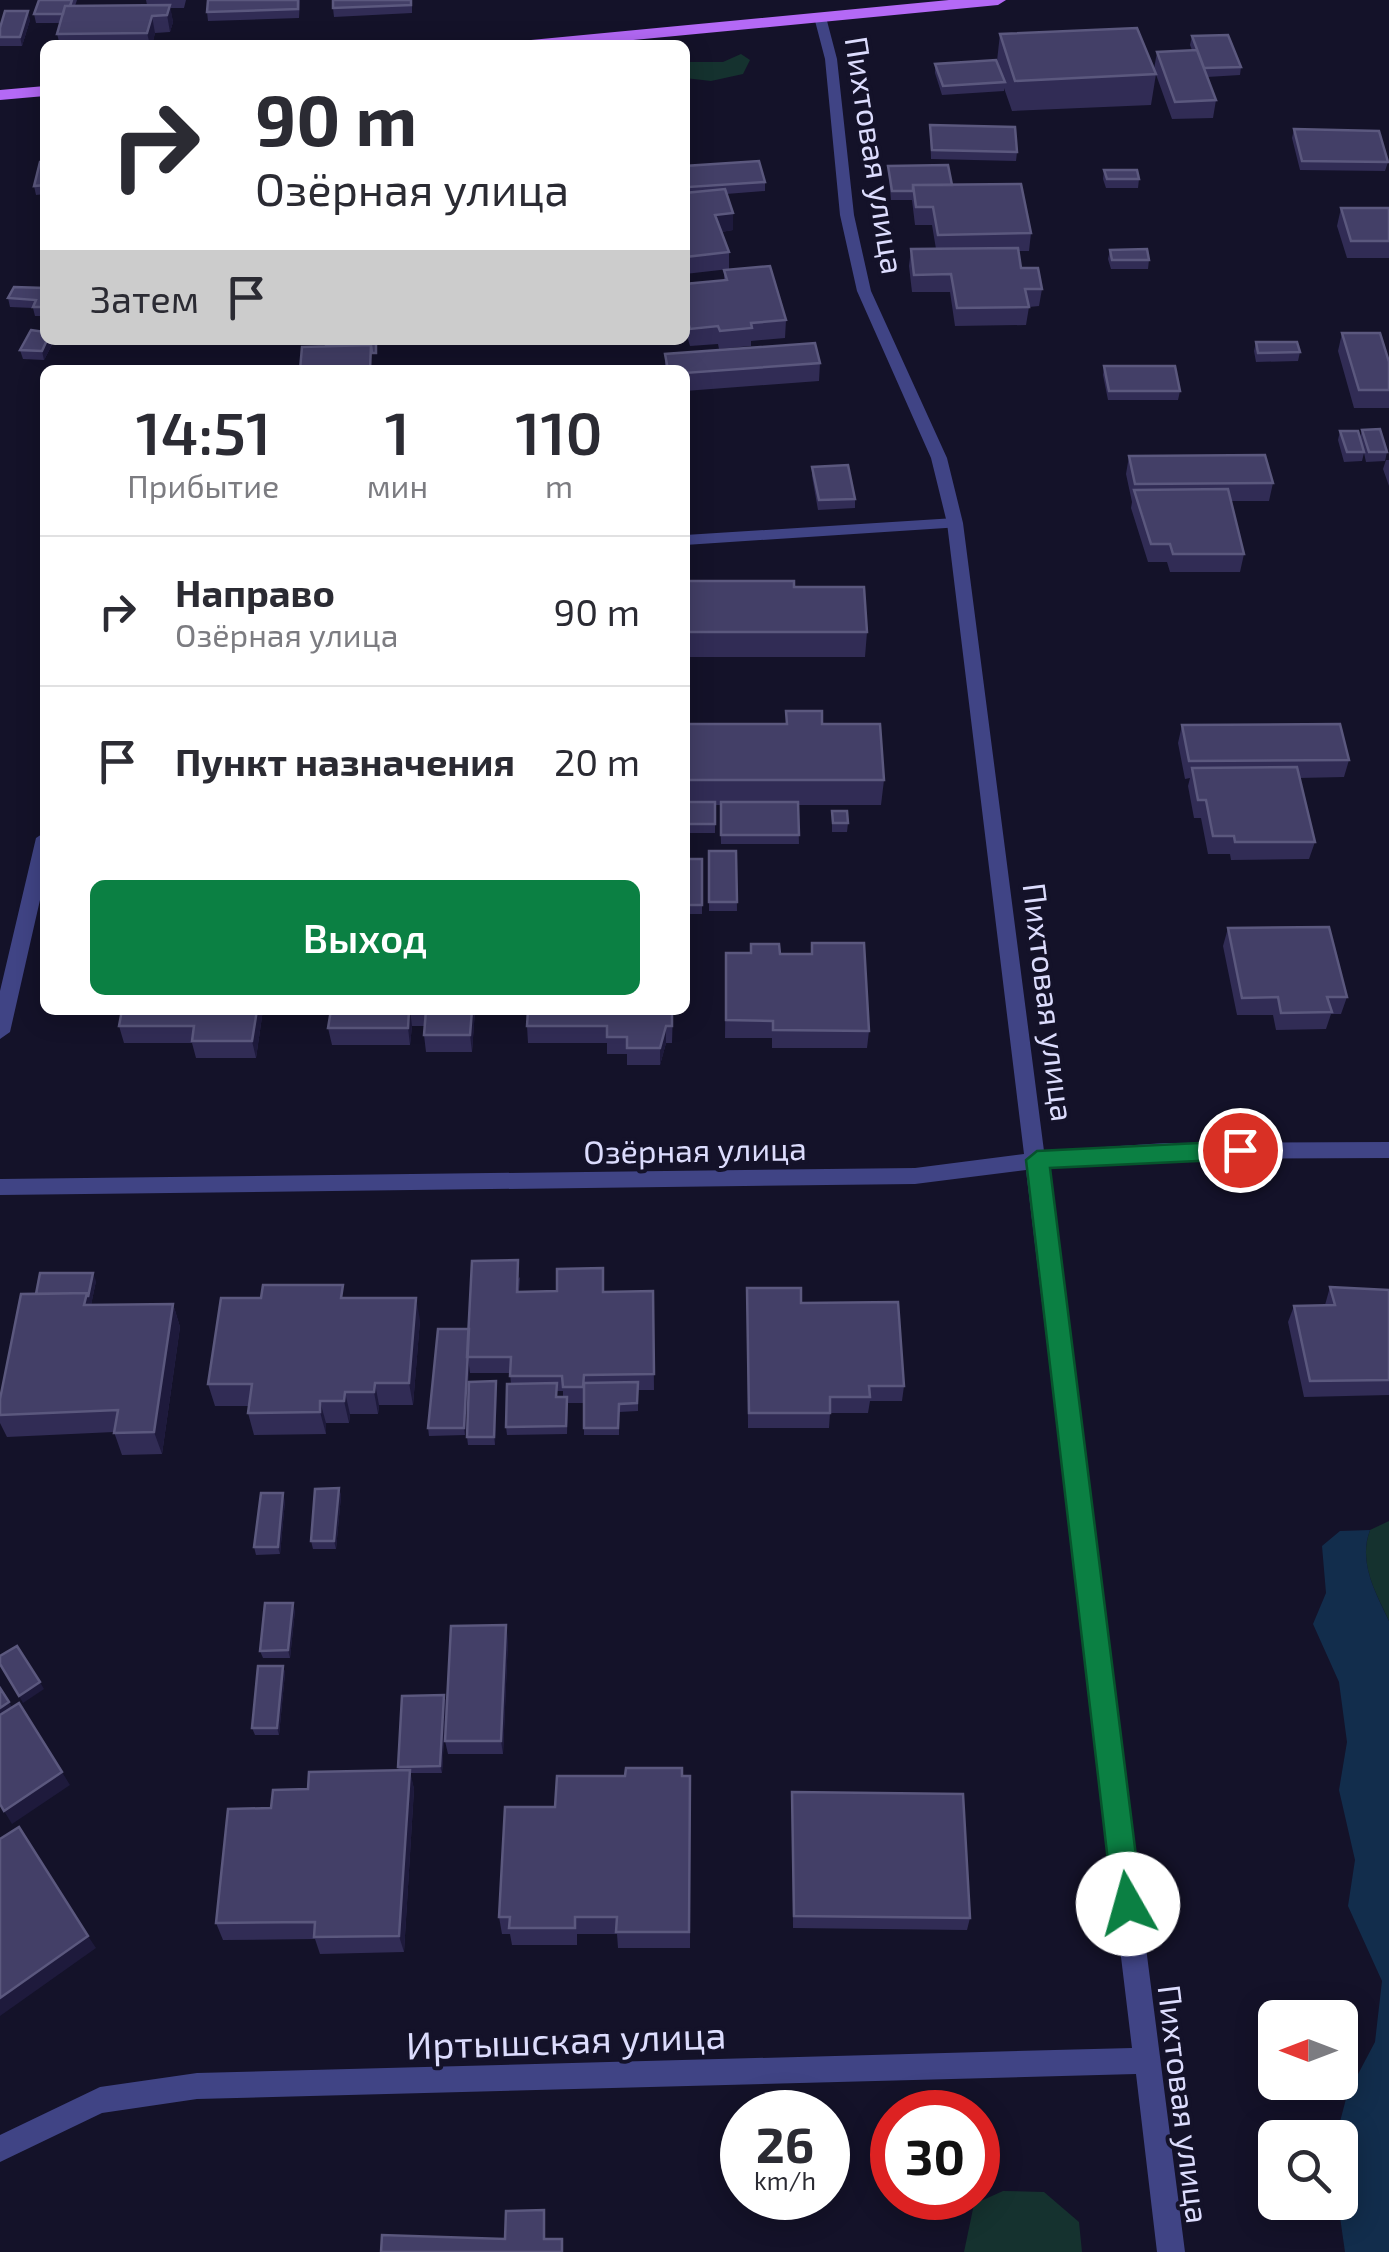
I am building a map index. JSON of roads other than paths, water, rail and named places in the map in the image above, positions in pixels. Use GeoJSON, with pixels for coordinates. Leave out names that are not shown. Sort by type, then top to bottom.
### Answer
{"type":"FeatureCollection","features":[{"type":"Feature","properties":{"kind":"main road"},"geometry":{"type":"LineString","coordinates":[[583,40],[998,0]]}},
{"type":"Feature","properties":{"kind":"main road"},"geometry":{"type":"LineString","coordinates":[[0,95],[40,91]]}},
{"type":"Feature","properties":{"kind":"street","name":"Пихтовая улица"},"geometry":{"type":"LineString","coordinates":[[820,17],[831,60],[847,215],[864,290],[939,458],[954,523],[1037,1160],[1171,2252]]}},
{"type":"Feature","properties":{"kind":"street"},"geometry":{"type":"LineString","coordinates":[[690,540],[954,523]]}},
{"type":"Feature","properties":{"kind":"street"},"geometry":{"type":"LineString","coordinates":[[0,1032],[40,860]]}},
{"type":"Feature","properties":{"kind":"street","name":"Озёрная улица"},"geometry":{"type":"LineString","coordinates":[[0,1187],[915,1176],[1037,1160],[1165,1150],[1389,1150]]}},
{"type":"Feature","properties":{"kind":"street","name":"Иртышская улица"},"geometry":{"type":"LineString","coordinates":[[0,2149],[100,2100],[197,2086],[1147,2061]]}},
{"type":"Feature","properties":{"kind":"water"},"geometry":{"type":"Polygon","coordinates":[[[1370,1530],[1367,1565],[1389,1621],[1389,2252],[1345,2252],[1340,2220],[1358,2220],[1358,2120],[1340,2120],[1346,2100],[1358,2100],[1358,2074],[1375,2042],[1382,1981],[1348,1906],[1355,1860],[1339,1790],[1347,1742],[1339,1682],[1313,1624],[1326,1593],[1322,1546],[1340,1531],[1370,1530]]]}}]}
